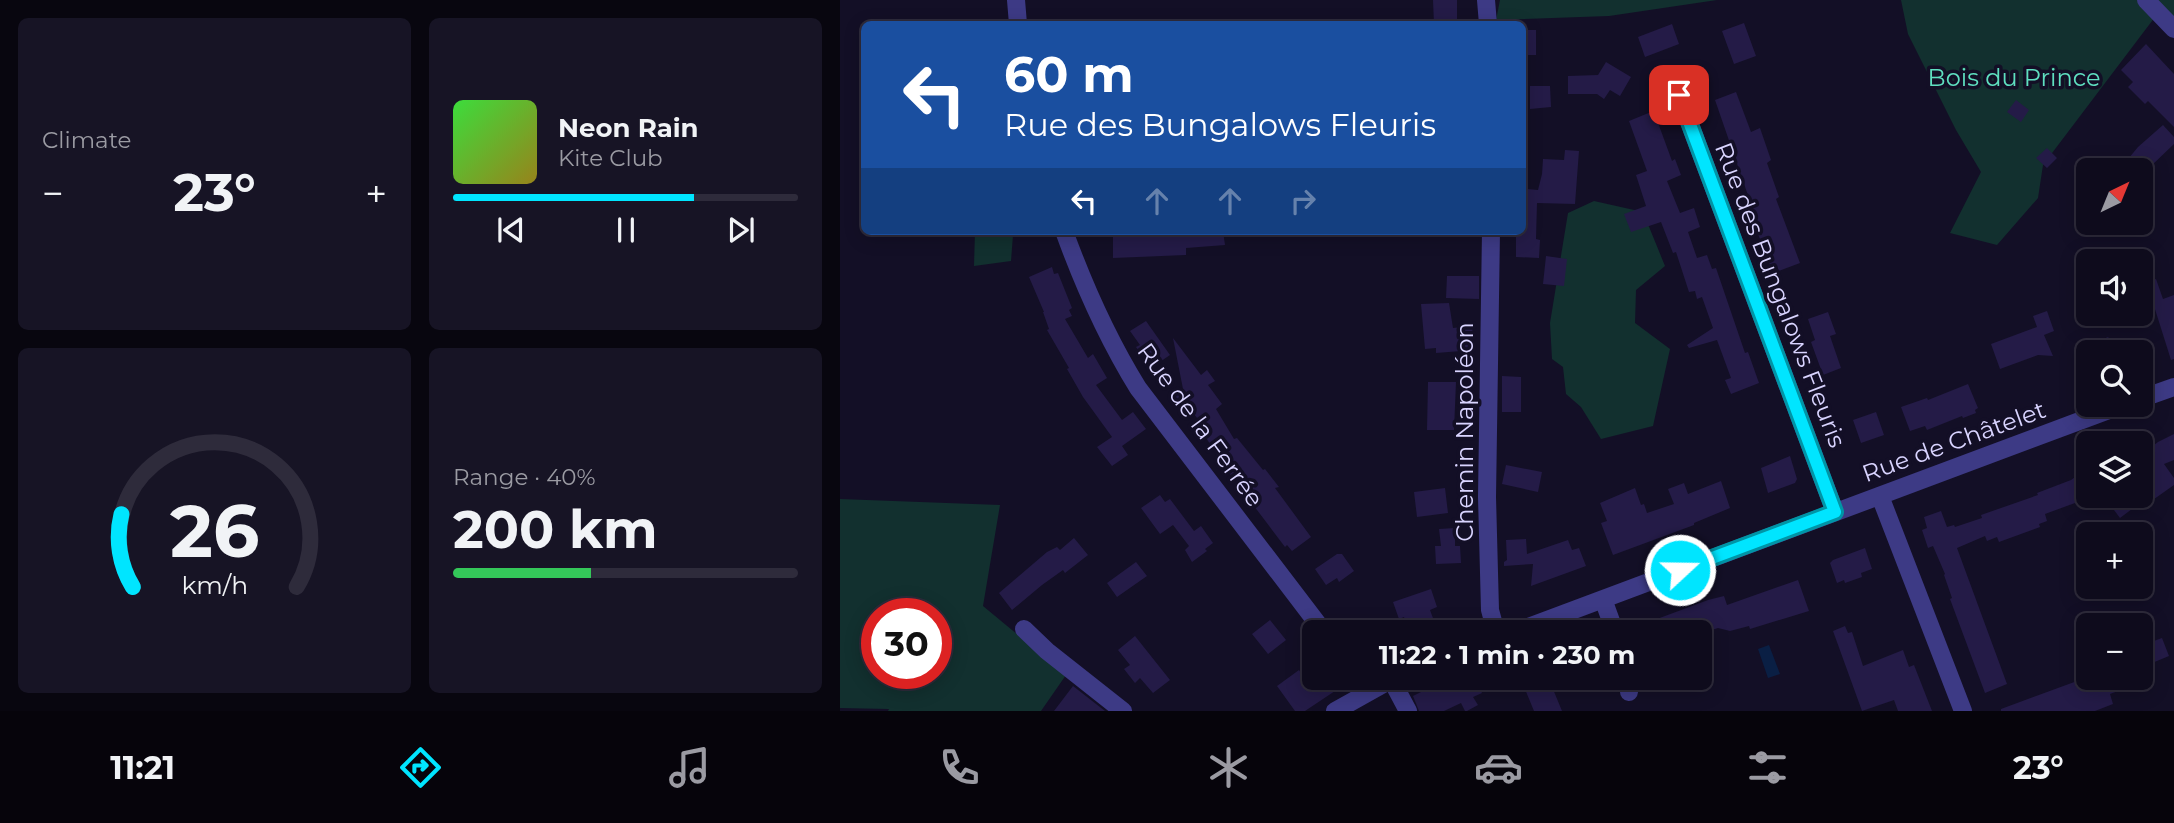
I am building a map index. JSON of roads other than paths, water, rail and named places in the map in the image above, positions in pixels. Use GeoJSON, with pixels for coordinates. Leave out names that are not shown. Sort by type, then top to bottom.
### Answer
{"type":"FeatureCollection","features":[{"type":"Feature","properties":{"kind":"street"},"geometry":{"type":"LineString","coordinates":[[1016,0],[1018,21]]}},
{"type":"Feature","properties":{"kind":"street"},"geometry":{"type":"LineString","coordinates":[[1486,0],[1488,21]]}},
{"type":"Feature","properties":{"kind":"street"},"geometry":{"type":"LineString","coordinates":[[2146,0],[2174,29]]}},
{"type":"Feature","properties":{"kind":"street","name":"Rue des Bungalows Fleuris"},"geometry":{"type":"LineString","coordinates":[[1679,95],[1835,512]]}},
{"type":"Feature","properties":{"kind":"street","name":"Rue de la Ferrée"},"geometry":{"type":"LineString","coordinates":[[1066,235],[1115,352],[1138,388],[1316,620]]}},
{"type":"Feature","properties":{"kind":"street","name":"Chemin Napoléon"},"geometry":{"type":"LineString","coordinates":[[1491,235],[1487,497],[1490,610],[1493,620]]}},
{"type":"Feature","properties":{"kind":"street"},"geometry":{"type":"LineString","coordinates":[[2153,394],[2174,387]]}},
{"type":"Feature","properties":{"kind":"street","name":"Rue de Châtelet"},"geometry":{"type":"LineString","coordinates":[[1547,620],[2090,417]]}},
{"type":"Feature","properties":{"kind":"street"},"geometry":{"type":"LineString","coordinates":[[1880,496],[1963,711]]}},
{"type":"Feature","properties":{"kind":"street"},"geometry":{"type":"LineString","coordinates":[[1603,599],[1611,620]]}},
{"type":"Feature","properties":{"kind":"street"},"geometry":{"type":"LineString","coordinates":[[1024,629],[1047,651],[1122,711]]}},
{"type":"Feature","properties":{"kind":"street"},"geometry":{"type":"LineString","coordinates":[[1335,711],[1358,690]]}},
{"type":"Feature","properties":{"kind":"street"},"geometry":{"type":"LineString","coordinates":[[1399,690],[1408,711]]}},
{"type":"Feature","properties":{"kind":"water"},"geometry":{"type":"Polygon","coordinates":[[[1769,645],[1780,674],[1768,678],[1758,649],[1769,645]]]}},
{"type":"Feature","properties":{"kind":"park label","name":"Bois du Prince"},"geometry":{"type":"Point","coordinates":[2014,78]}}]}
